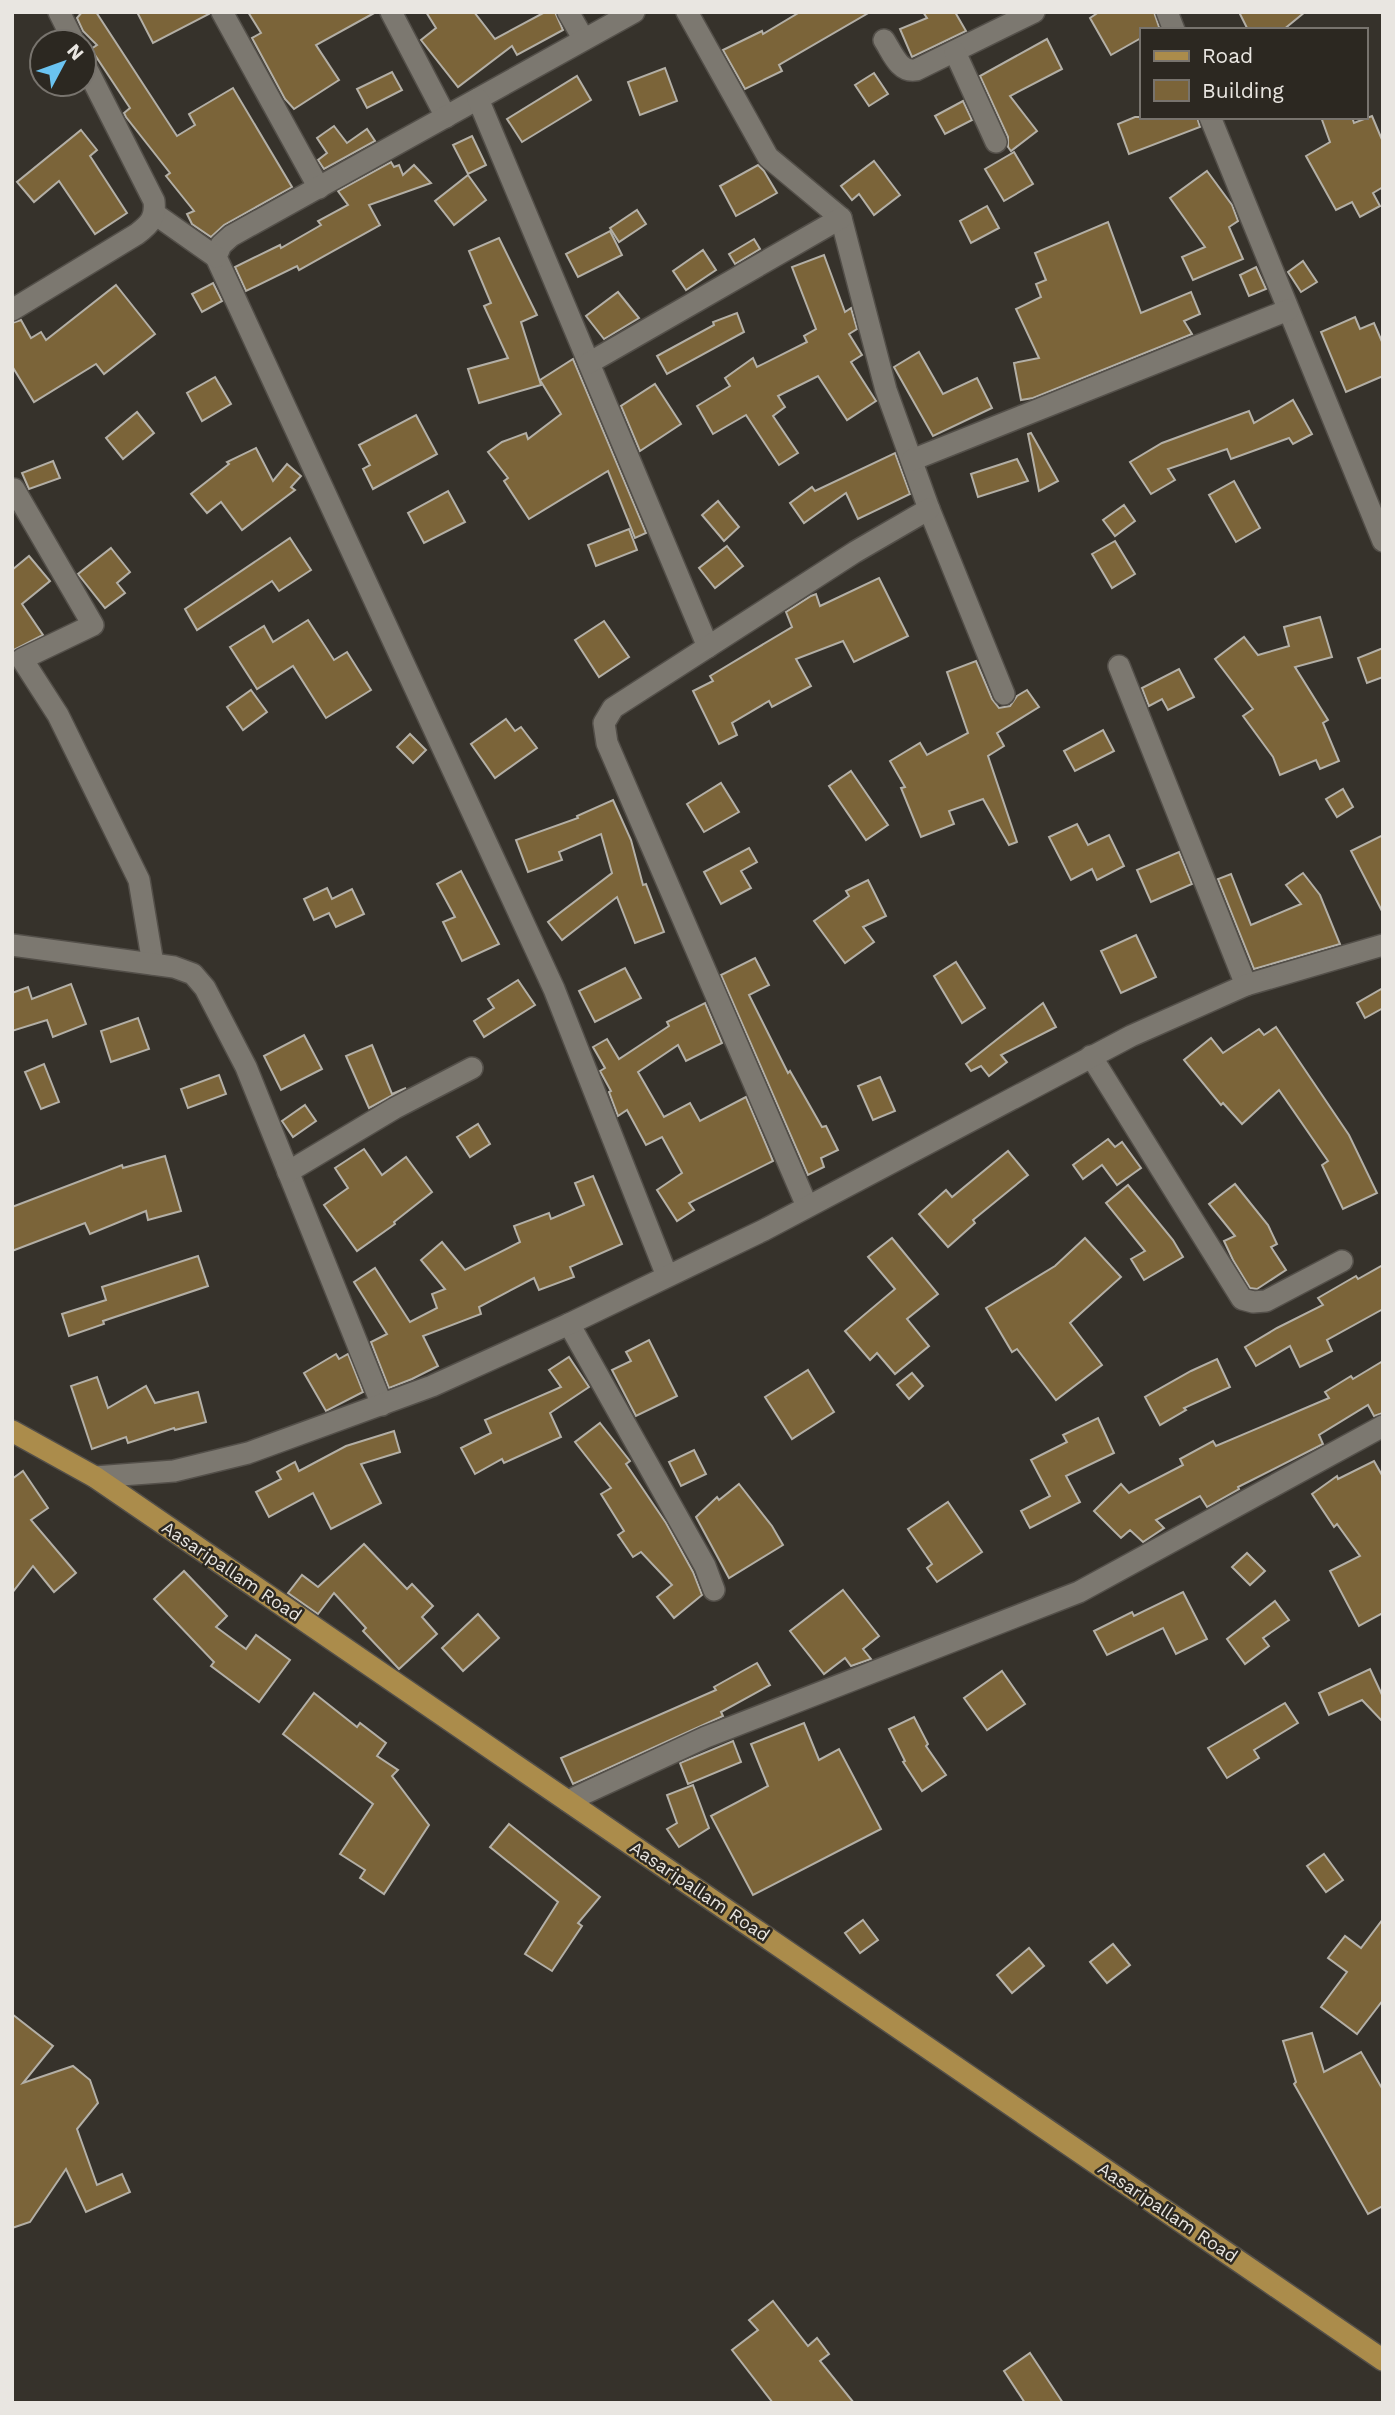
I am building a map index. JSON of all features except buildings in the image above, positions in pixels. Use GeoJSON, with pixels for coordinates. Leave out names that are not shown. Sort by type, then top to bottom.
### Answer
{"type":"FeatureCollection","features":[{"type":"Feature","properties":{"kind":"main road","name":"Aasaripallam Road"},"geometry":{"type":"LineString","coordinates":[[12,1431],[95,1477],[1383,2360]]}},
{"type":"Feature","properties":{"kind":"street"},"geometry":{"type":"LineString","coordinates":[[59,12],[67,28]]}},
{"type":"Feature","properties":{"kind":"street"},"geometry":{"type":"LineString","coordinates":[[222,12],[319,188]]}},
{"type":"Feature","properties":{"kind":"street"},"geometry":{"type":"LineString","coordinates":[[391,12],[446,117]]}},
{"type":"Feature","properties":{"kind":"street"},"geometry":{"type":"LineString","coordinates":[[569,12],[583,38]]}},
{"type":"Feature","properties":{"kind":"street"},"geometry":{"type":"LineString","coordinates":[[216,257],[221,245],[231,236],[634,12]]}},
{"type":"Feature","properties":{"kind":"street"},"geometry":{"type":"LineString","coordinates":[[687,12],[768,156],[841,218],[886,390],[929,509],[1004,694]]}},
{"type":"Feature","properties":{"kind":"street"},"geometry":{"type":"LineString","coordinates":[[884,40],[897,61],[909,71],[955,52],[1034,12]]}},
{"type":"Feature","properties":{"kind":"street"},"geometry":{"type":"LineString","coordinates":[[955,52],[996,142]]}},
{"type":"Feature","properties":{"kind":"street"},"geometry":{"type":"LineString","coordinates":[[12,310],[137,234],[149,225],[155,214],[154,201],[98,91]]}},
{"type":"Feature","properties":{"kind":"street"},"geometry":{"type":"LineString","coordinates":[[478,99],[708,647]]}},
{"type":"Feature","properties":{"kind":"street"},"geometry":{"type":"LineString","coordinates":[[1211,119],[1383,541]]}},
{"type":"Feature","properties":{"kind":"street"},"geometry":{"type":"LineString","coordinates":[[155,214],[216,257],[554,989],[667,1276]]}},
{"type":"Feature","properties":{"kind":"street"},"geometry":{"type":"LineString","coordinates":[[589,363],[841,218]]}},
{"type":"Feature","properties":{"kind":"street"},"geometry":{"type":"LineString","coordinates":[[912,460],[1288,310]]}},
{"type":"Feature","properties":{"kind":"street"},"geometry":{"type":"LineString","coordinates":[[13,489],[93,625],[23,659],[58,715],[139,880],[153,964]]}},
{"type":"Feature","properties":{"kind":"street"},"geometry":{"type":"LineString","coordinates":[[807,1206],[607,743],[604,723],[613,708],[855,552],[929,509]]}},
{"type":"Feature","properties":{"kind":"street"},"geometry":{"type":"LineString","coordinates":[[1119,666],[1246,985]]}},
{"type":"Feature","properties":{"kind":"street"},"geometry":{"type":"LineString","coordinates":[[12,944],[174,967],[192,974],[205,988],[246,1067],[382,1405]]}},
{"type":"Feature","properties":{"kind":"street"},"geometry":{"type":"LineString","coordinates":[[95,1477],[174,1471],[248,1453],[432,1386],[569,1324],[764,1230],[1091,1056],[1246,985],[1383,945]]}},
{"type":"Feature","properties":{"kind":"street"},"geometry":{"type":"LineString","coordinates":[[1091,1056],[1242,1299],[1266,1301],[1342,1261]]}},
{"type":"Feature","properties":{"kind":"street"},"geometry":{"type":"LineString","coordinates":[[288,1172],[395,1108],[472,1068]]}},
{"type":"Feature","properties":{"kind":"street"},"geometry":{"type":"LineString","coordinates":[[569,1324],[705,1566],[714,1590]]}},
{"type":"Feature","properties":{"kind":"street"},"geometry":{"type":"LineString","coordinates":[[568,1801],[706,1737],[1079,1592],[1383,1426]]}}]}
